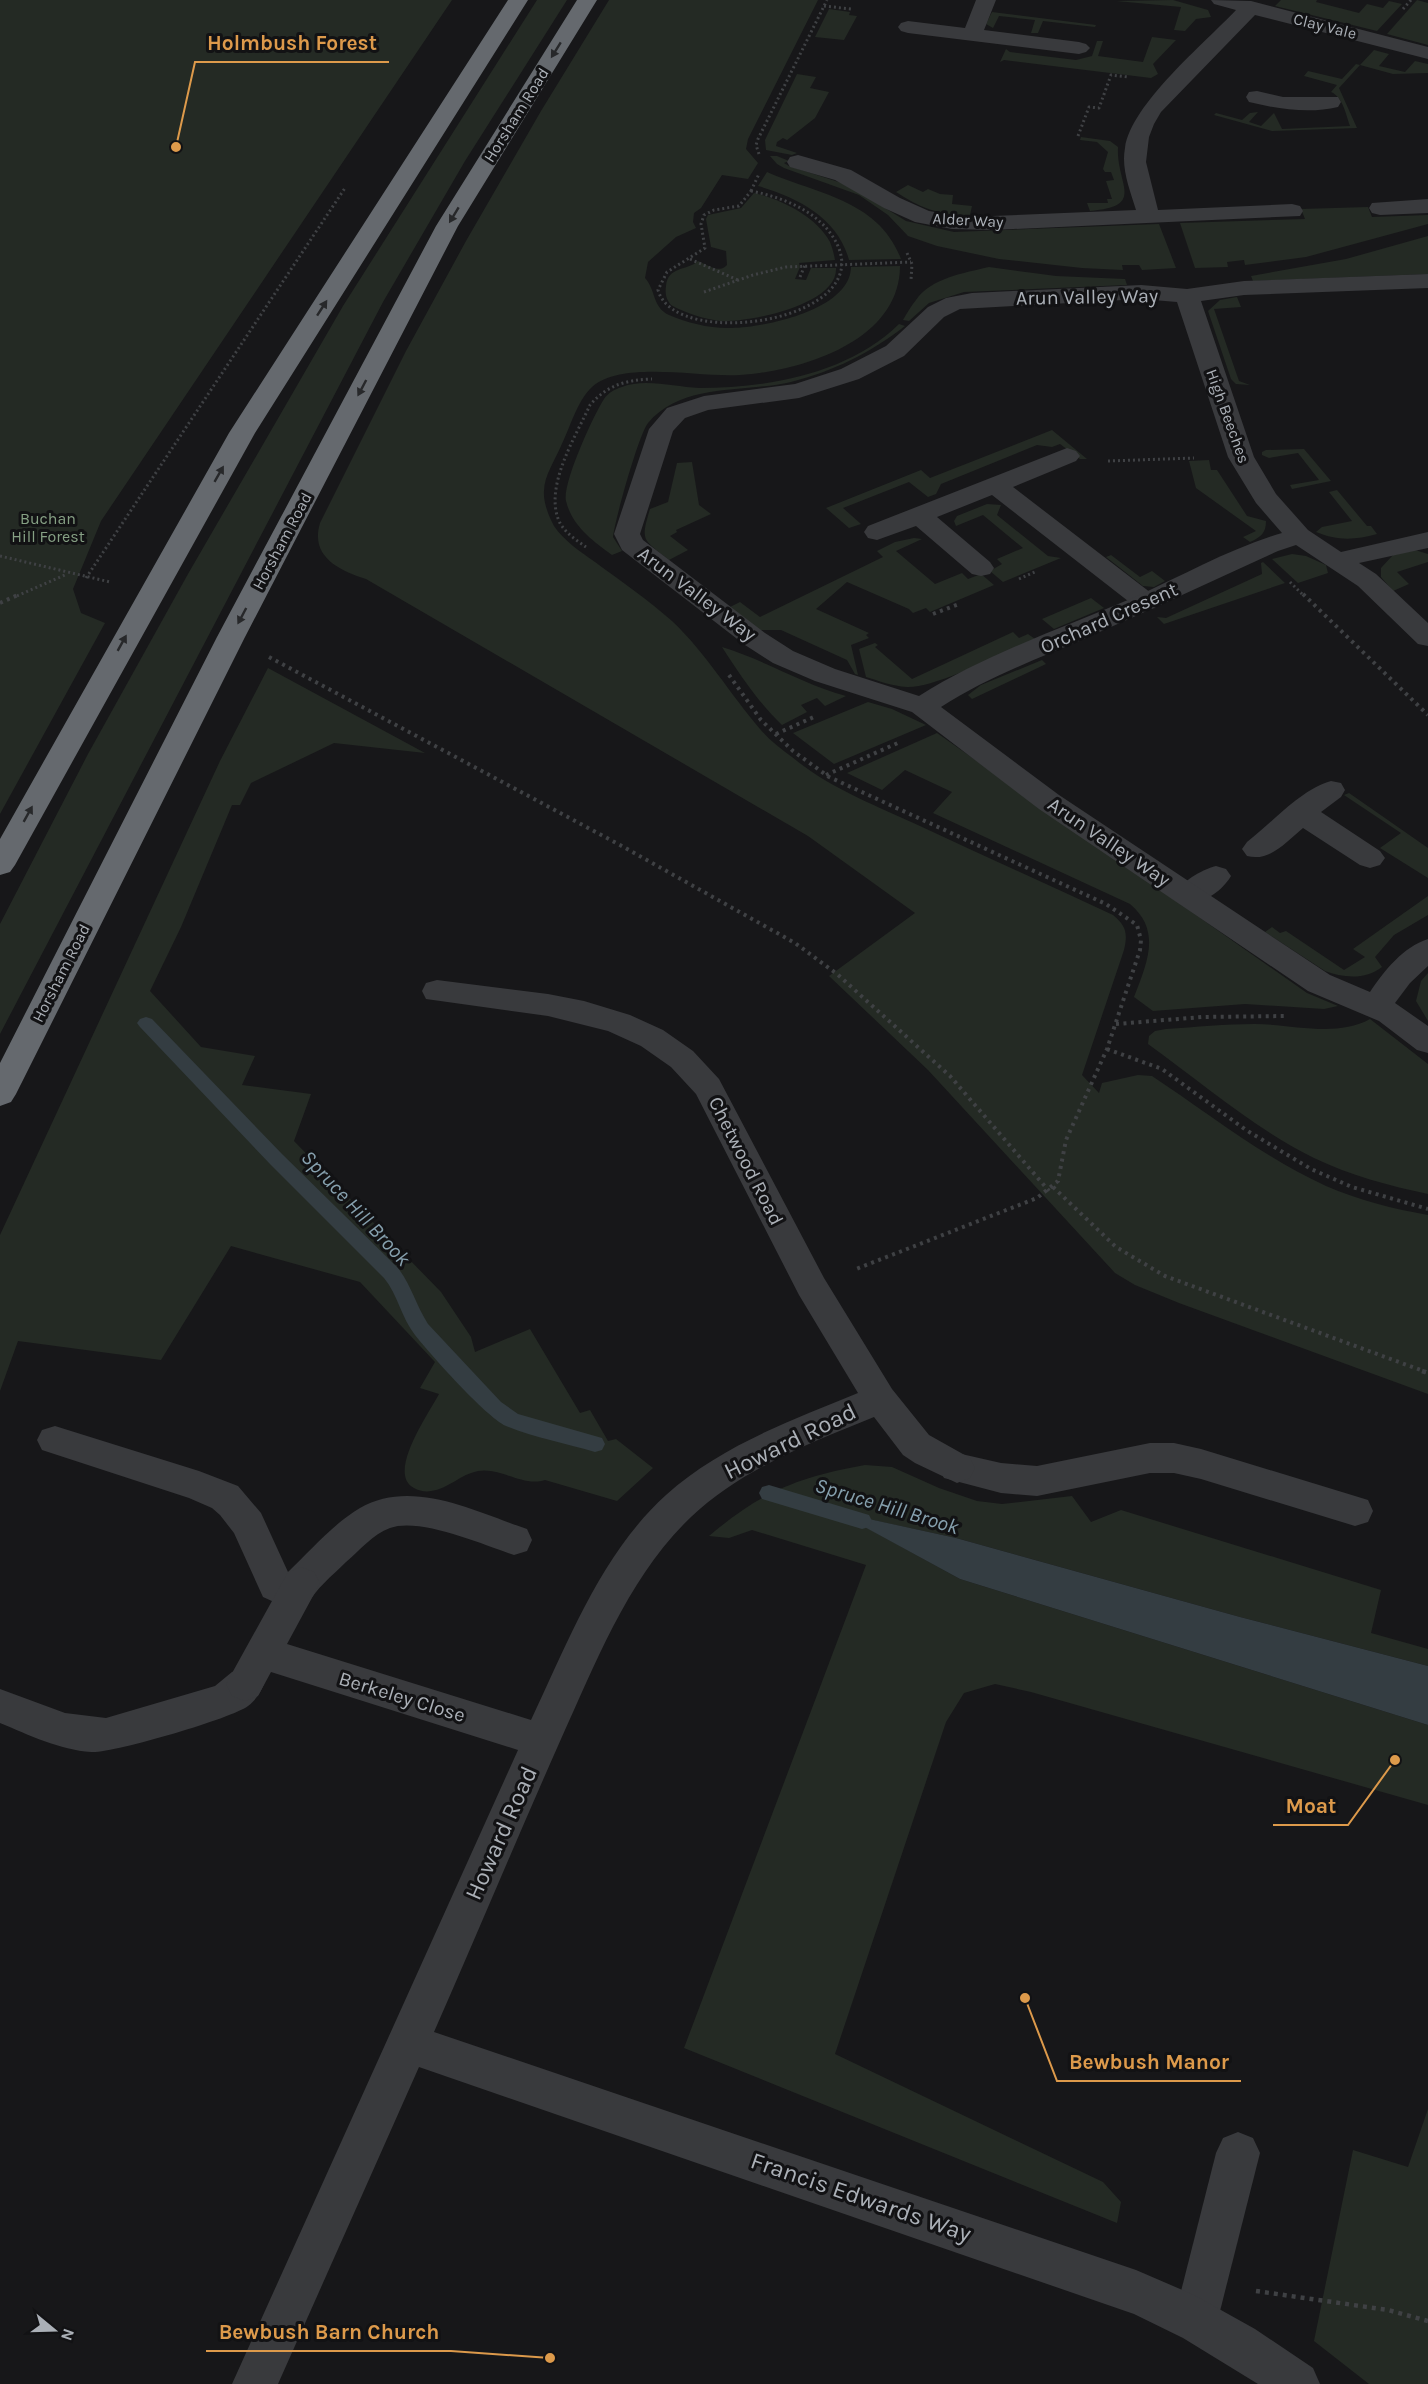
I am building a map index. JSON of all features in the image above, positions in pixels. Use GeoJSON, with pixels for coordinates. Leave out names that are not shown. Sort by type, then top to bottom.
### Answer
{"type":"FeatureCollection","features":[{"type":"Feature","properties":{"kind":"highway"},"geometry":{"type":"LineString","coordinates":[[0,865],[242,433],[518,0]]}},
{"type":"Feature","properties":{"kind":"highway","name":"Horsham Road"},"geometry":{"type":"LineString","coordinates":[[0,1094],[231,637],[447,226],[587,0]]}},
{"type":"Feature","properties":{"kind":"street"},"geometry":{"type":"LineString","coordinates":[[972,35],[986,0]]}},
{"type":"Feature","properties":{"kind":"street","name":"Clay Vale"},"geometry":{"type":"LineString","coordinates":[[1221,0],[1428,53]]}},
{"type":"Feature","properties":{"kind":"street"},"geometry":{"type":"LineString","coordinates":[[1149,216],[1133,164],[1133,149],[1143,122],[1152,109],[1251,7]]}},
{"type":"Feature","properties":{"kind":"street"},"geometry":{"type":"LineString","coordinates":[[908,27],[1079,48]]}},
{"type":"Feature","properties":{"kind":"street"},"geometry":{"type":"LineString","coordinates":[[1257,97],[1283,103],[1330,102]]}},
{"type":"Feature","properties":{"kind":"street","name":"Alder Way"},"geometry":{"type":"LineString","coordinates":[[798,162],[843,175],[912,213],[942,221],[992,223],[1292,211]]}},
{"type":"Feature","properties":{"kind":"street"},"geometry":{"type":"LineString","coordinates":[[1380,208],[1428,206]]}},
{"type":"Feature","properties":{"kind":"street","name":"Arun Valley Way"},"geometry":{"type":"LineString","coordinates":[[1428,281],[1244,288],[1187,296],[1141,292],[963,301],[936,312],[895,351],[850,374],[799,391],[695,405],[676,413],[665,423],[657,438],[627,534],[631,544],[755,639],[783,657],[825,675],[922,706],[1031,790],[1319,983],[1377,1006],[1403,1022],[1428,1042]]}},
{"type":"Feature","properties":{"kind":"street","name":"High Beeches"},"geometry":{"type":"LineString","coordinates":[[1187,296],[1241,457],[1265,498],[1299,536],[1366,580],[1428,638]]}},
{"type":"Feature","properties":{"kind":"street"},"geometry":{"type":"LineString","coordinates":[[877,532],[1067,456]]}},
{"type":"Feature","properties":{"kind":"street"},"geometry":{"type":"LineString","coordinates":[[996,486],[1146,602]]}},
{"type":"Feature","properties":{"kind":"street"},"geometry":{"type":"LineString","coordinates":[[919,515],[981,568]]}},
{"type":"Feature","properties":{"kind":"street","name":"Orchard Cresent"},"geometry":{"type":"LineString","coordinates":[[922,706],[952,687],[986,671],[1257,551],[1299,536]]}},
{"type":"Feature","properties":{"kind":"street"},"geometry":{"type":"LineString","coordinates":[[1339,561],[1368,552],[1428,540]]}},
{"type":"Feature","properties":{"kind":"street"},"geometry":{"type":"LineString","coordinates":[[1257,849],[1279,834],[1300,812],[1331,790]]}},
{"type":"Feature","properties":{"kind":"street"},"geometry":{"type":"LineString","coordinates":[[1300,812],[1370,858]]}},
{"type":"Feature","properties":{"kind":"street"},"geometry":{"type":"LineString","coordinates":[[1189,895],[1216,876]]}},
{"type":"Feature","properties":{"kind":"street"},"geometry":{"type":"LineString","coordinates":[[1377,1006],[1389,986],[1411,962],[1428,950]]}},
{"type":"Feature","properties":{"kind":"street","name":"Chetwood Road"},"geometry":{"type":"LineString","coordinates":[[437,991],[564,1008],[603,1016],[647,1034],[673,1051],[708,1087],[811,1286],[880,1399],[916,1444],[928,1453],[957,1468],[1001,1478],[1037,1481],[1150,1458],[1174,1458],[1201,1464],[1355,1511]]}},
{"type":"Feature","properties":{"kind":"street","name":"Howard Road"},"geometry":{"type":"LineString","coordinates":[[255,2384],[409,2043],[541,1740],[614,1592],[642,1546],[666,1519],[707,1482],[747,1457],[880,1399]]}},
{"type":"Feature","properties":{"kind":"street"},"geometry":{"type":"LineString","coordinates":[[55,1440],[199,1486],[225,1497],[248,1524],[276,1586],[298,1589]]}},
{"type":"Feature","properties":{"kind":"street"},"geometry":{"type":"LineString","coordinates":[[0,1706],[71,1732],[96,1736],[225,1700],[235,1694],[254,1669],[298,1589],[359,1530],[382,1514],[427,1513],[514,1540]]}},
{"type":"Feature","properties":{"kind":"street","name":"Berkeley Close"},"geometry":{"type":"LineString","coordinates":[[254,1669],[541,1740]]}},
{"type":"Feature","properties":{"kind":"street","name":"Francis Edwards Way"},"geometry":{"type":"LineString","coordinates":[[409,2043],[1102,2279],[1167,2304],[1196,2319],[1253,2353],[1297,2384]]}},
{"type":"Feature","properties":{"kind":"street"},"geometry":{"type":"LineString","coordinates":[[1196,2319],[1238,2153]]}},
{"type":"Feature","properties":{"kind":"path"},"geometry":{"type":"LineString","coordinates":[[761,158],[757,149],[758,139],[827,0]]}},
{"type":"Feature","properties":{"kind":"path"},"geometry":{"type":"LineString","coordinates":[[824,6],[851,9]]}},
{"type":"Feature","properties":{"kind":"path"},"geometry":{"type":"LineString","coordinates":[[750,191],[777,198],[820,223],[835,239],[842,264],[842,277],[838,284],[830,292],[803,308],[775,318],[724,324],[679,314],[663,305],[659,289],[663,276],[705,248],[701,222],[704,215],[713,210],[741,206],[750,191],[764,168]]}},
{"type":"Feature","properties":{"kind":"path"},"geometry":{"type":"LineString","coordinates":[[0,556],[86,578],[351,179]]}},
{"type":"Feature","properties":{"kind":"path"},"geometry":{"type":"LineString","coordinates":[[906,249],[911,262],[911,283]]}},
{"type":"Feature","properties":{"kind":"path"},"geometry":{"type":"LineString","coordinates":[[690,258],[738,280]]}},
{"type":"Feature","properties":{"kind":"path"},"geometry":{"type":"LineString","coordinates":[[704,292],[778,268],[911,262]]}},
{"type":"Feature","properties":{"kind":"path"},"geometry":{"type":"LineString","coordinates":[[800,277],[805,265]]}},
{"type":"Feature","properties":{"kind":"path"},"geometry":{"type":"LineString","coordinates":[[593,552],[575,539],[560,522],[556,503],[559,476],[590,405],[605,388],[617,382],[632,379],[661,380]]}},
{"type":"Feature","properties":{"kind":"path"},"geometry":{"type":"LineString","coordinates":[[1067,456],[1074,462],[1241,457]]}},
{"type":"Feature","properties":{"kind":"path"},"geometry":{"type":"LineString","coordinates":[[1257,551],[1428,715]]}},
{"type":"Feature","properties":{"kind":"path"},"geometry":{"type":"LineString","coordinates":[[0,603],[67,574]]}},
{"type":"Feature","properties":{"kind":"path"},"geometry":{"type":"LineString","coordinates":[[231,637],[620,845],[802,948],[837,974],[950,1076],[1051,1189],[1116,1246],[1165,1276],[1428,1373]]}},
{"type":"Feature","properties":{"kind":"path"},"geometry":{"type":"LineString","coordinates":[[723,667],[761,720],[793,751],[826,775],[1106,904],[1130,918],[1137,925],[1141,940],[1107,1049],[1074,1118],[1066,1140],[1058,1181],[1051,1189],[1037,1198],[811,1286]]}},
{"type":"Feature","properties":{"kind":"path"},"geometry":{"type":"LineString","coordinates":[[826,775],[944,722]]}},
{"type":"Feature","properties":{"kind":"path"},"geometry":{"type":"LineString","coordinates":[[1116,1024],[1256,1015],[1296,1017]]}},
{"type":"Feature","properties":{"kind":"path"},"geometry":{"type":"LineString","coordinates":[[1107,1049],[1162,1069],[1246,1130],[1311,1169],[1352,1187],[1428,1209]]}},
{"type":"Feature","properties":{"kind":"path"},"geometry":{"type":"LineString","coordinates":[[1206,2278],[1232,2286],[1399,2312],[1428,2321]]}},
{"type":"Feature","properties":{"kind":"green space","name":"Buchan Hill Forest"},"geometry":{"type":"Polygon","coordinates":[[[0,0],[452,0],[101,521],[73,589],[81,613],[105,623],[0,814],[0,0]]]}},
{"type":"Feature","properties":{"kind":"green space"},"geometry":{"type":"Polygon","coordinates":[[[537,0],[567,0],[465,161],[383,302],[0,1034],[0,924],[88,754],[188,574],[343,306],[537,0]]]}},
{"type":"Feature","properties":{"kind":"green space"},"geometry":{"type":"Polygon","coordinates":[[[609,0],[818,0],[748,139],[746,149],[758,163],[748,179],[722,175],[701,208],[694,213],[693,222],[696,228],[676,237],[648,262],[645,278],[664,312],[684,321],[716,328],[765,324],[784,320],[822,305],[837,295],[847,282],[851,267],[900,266],[896,292],[884,314],[866,332],[818,359],[791,367],[740,375],[663,372],[623,374],[606,379],[592,387],[578,407],[546,480],[544,500],[554,526],[573,546],[672,621],[696,646],[764,733],[806,768],[854,796],[1113,915],[1117,919],[1125,930],[1124,950],[1082,1075],[1099,1093],[1102,1083],[1138,1075],[1152,1076],[1258,1149],[1303,1175],[1363,1200],[1428,1215],[1428,1394],[1179,1303],[1135,1285],[1115,1273],[928,1070],[829,976],[915,913],[808,836],[366,579],[337,566],[323,553],[318,535],[320,523],[406,351],[541,111],[609,0]]]}},
{"type":"Feature","properties":{"kind":"green space"},"geometry":{"type":"Polygon","coordinates":[[[1173,0],[1208,10],[1211,17],[1196,19],[1185,31],[1174,30],[1181,7],[1116,1],[1173,0]]]}},
{"type":"Feature","properties":{"kind":"green space"},"geometry":{"type":"Polygon","coordinates":[[[1281,0],[1317,0],[1316,2],[1359,13],[1367,4],[1383,8],[1389,1],[1402,4],[1377,31],[1275,6],[1281,0]]]}},
{"type":"Feature","properties":{"kind":"green space"},"geometry":{"type":"Polygon","coordinates":[[[1417,0],[1428,3],[1428,45],[1387,34],[1417,0]]]}},
{"type":"Feature","properties":{"kind":"green space"},"geometry":{"type":"Polygon","coordinates":[[[829,9],[850,12],[849,15],[857,16],[844,40],[815,37],[829,9]]]}},
{"type":"Feature","properties":{"kind":"green space"},"geometry":{"type":"Polygon","coordinates":[[[992,12],[1096,25],[1095,27],[1043,21],[1038,33],[1031,33],[1035,20],[999,16],[993,28],[986,24],[992,12]]]}},
{"type":"Feature","properties":{"kind":"green space"},"geometry":{"type":"Polygon","coordinates":[[[1152,37],[1176,40],[1153,64],[1158,74],[1151,78],[1004,60],[1000,62],[1006,49],[1010,52],[1076,60],[1092,56],[1097,41],[1103,41],[1098,56],[1143,62],[1152,37]]]}},
{"type":"Feature","properties":{"kind":"green space"},"geometry":{"type":"Polygon","coordinates":[[[1374,50],[1389,54],[1379,66],[1405,72],[1415,61],[1428,64],[1428,73],[1393,74],[1360,65],[1374,50]]]}},
{"type":"Feature","properties":{"kind":"green space"},"geometry":{"type":"Polygon","coordinates":[[[1356,64],[1360,65],[1339,88],[1357,128],[1272,131],[1214,115],[1216,113],[1242,120],[1250,113],[1258,112],[1249,122],[1261,126],[1274,113],[1282,129],[1350,126],[1341,102],[1331,92],[1337,85],[1304,76],[1308,71],[1342,79],[1356,64]]]}},
{"type":"Feature","properties":{"kind":"green space"},"geometry":{"type":"Polygon","coordinates":[[[797,74],[816,77],[810,88],[829,92],[815,118],[787,140],[783,138],[777,142],[776,146],[797,153],[792,155],[766,150],[765,140],[797,74]]]}},
{"type":"Feature","properties":{"kind":"green space"},"geometry":{"type":"Polygon","coordinates":[[[1081,137],[1110,141],[1118,147],[1125,191],[1123,199],[1118,204],[1090,211],[1087,203],[1108,203],[1107,199],[1112,199],[1106,181],[1114,180],[1111,172],[1105,172],[1103,169],[1108,152],[1097,142],[1080,140],[1081,137]]]}},
{"type":"Feature","properties":{"kind":"green space"},"geometry":{"type":"Polygon","coordinates":[[[770,156],[789,161],[784,163],[789,166],[848,185],[906,221],[954,232],[1159,224],[1176,268],[1142,270],[1139,265],[1122,265],[1123,270],[1082,268],[999,259],[937,246],[908,236],[888,215],[859,195],[784,168],[770,156]]]}},
{"type":"Feature","properties":{"kind":"green space"},"geometry":{"type":"Polygon","coordinates":[[[767,172],[826,194],[862,211],[891,239],[901,259],[849,260],[836,232],[814,211],[787,196],[758,186],[767,172]]]}},
{"type":"Feature","properties":{"kind":"green space"},"geometry":{"type":"Polygon","coordinates":[[[908,185],[923,192],[928,189],[940,194],[953,195],[952,204],[972,206],[970,215],[931,210],[896,192],[908,185]]]}},
{"type":"Feature","properties":{"kind":"green space"},"geometry":{"type":"Polygon","coordinates":[[[754,193],[786,204],[807,217],[816,224],[830,242],[835,260],[799,263],[800,267],[795,279],[806,280],[811,268],[836,268],[833,281],[823,292],[807,302],[750,319],[714,320],[688,313],[671,305],[666,289],[667,280],[674,272],[698,261],[717,269],[727,265],[726,251],[711,247],[706,219],[708,215],[741,208],[754,193]]]}},
{"type":"Feature","properties":{"kind":"green space"},"geometry":{"type":"Polygon","coordinates":[[[1368,207],[1372,217],[1428,215],[1428,224],[1306,257],[1245,265],[1244,260],[1227,262],[1228,267],[1195,268],[1180,223],[1305,219],[1301,209],[1368,207]]]}},
{"type":"Feature","properties":{"kind":"green space"},"geometry":{"type":"Polygon","coordinates":[[[1428,236],[1428,274],[1253,281],[1251,276],[1346,259],[1428,236]]]}},
{"type":"Feature","properties":{"kind":"green space"},"geometry":{"type":"Polygon","coordinates":[[[989,267],[1056,276],[1125,279],[1127,285],[964,292],[929,303],[909,321],[903,320],[916,300],[930,286],[939,281],[989,267]]]}},
{"type":"Feature","properties":{"kind":"green space"},"geometry":{"type":"Polygon","coordinates":[[[1237,297],[1241,307],[1214,309],[1239,381],[1250,385],[1236,384],[1231,379],[1208,311],[1220,300],[1237,297]]]}},
{"type":"Feature","properties":{"kind":"green space"},"geometry":{"type":"Polygon","coordinates":[[[899,324],[905,326],[878,345],[822,372],[791,382],[696,395],[662,410],[648,423],[633,459],[613,537],[622,551],[612,555],[591,538],[573,518],[566,501],[569,480],[579,450],[593,420],[604,399],[612,392],[631,384],[640,383],[699,388],[725,387],[779,381],[806,375],[856,355],[879,341],[899,324]]]}},
{"type":"Feature","properties":{"kind":"green space"},"geometry":{"type":"Polygon","coordinates":[[[1052,430],[1087,459],[1080,459],[1060,444],[1052,447],[1037,445],[941,484],[936,494],[928,497],[909,482],[843,508],[861,524],[849,528],[826,508],[921,470],[930,478],[1052,430]]]}},
{"type":"Feature","properties":{"kind":"green space"},"geometry":{"type":"Polygon","coordinates":[[[1304,449],[1331,481],[1292,489],[1290,485],[1319,480],[1298,453],[1269,458],[1262,455],[1262,452],[1266,450],[1304,449]]]}},
{"type":"Feature","properties":{"kind":"green space"},"geometry":{"type":"Polygon","coordinates":[[[1209,460],[1211,470],[1217,470],[1247,516],[1266,521],[1264,532],[1250,542],[1243,537],[1256,531],[1196,488],[1189,461],[1209,460]]]}},
{"type":"Feature","properties":{"kind":"green space"},"geometry":{"type":"Polygon","coordinates":[[[692,462],[699,505],[711,514],[676,530],[677,532],[670,536],[688,550],[669,560],[646,539],[645,528],[650,509],[668,502],[677,463],[692,462]]]}},
{"type":"Feature","properties":{"kind":"green space"},"geometry":{"type":"Polygon","coordinates":[[[1337,490],[1367,526],[1371,526],[1377,534],[1346,539],[1316,532],[1322,527],[1352,521],[1329,492],[1337,490]]]}},
{"type":"Feature","properties":{"kind":"green space"},"geometry":{"type":"Polygon","coordinates":[[[987,504],[1001,505],[997,515],[1048,556],[1061,558],[1003,582],[990,571],[1002,564],[997,559],[1023,548],[983,515],[956,526],[954,521],[957,516],[987,504]]]}},
{"type":"Feature","properties":{"kind":"green space"},"geometry":{"type":"Polygon","coordinates":[[[914,538],[922,539],[896,551],[935,584],[962,573],[968,579],[981,574],[994,585],[930,612],[926,608],[913,613],[909,609],[847,582],[816,609],[869,633],[866,635],[869,638],[851,645],[858,675],[855,674],[847,660],[781,630],[759,630],[730,607],[740,602],[760,617],[883,557],[877,551],[895,542],[914,538]]]}},
{"type":"Feature","properties":{"kind":"green space"},"geometry":{"type":"Polygon","coordinates":[[[1415,550],[1428,554],[1428,562],[1397,572],[1409,584],[1393,591],[1381,577],[1381,568],[1393,555],[1415,550]]]}},
{"type":"Feature","properties":{"kind":"green space"},"geometry":{"type":"Polygon","coordinates":[[[1292,554],[1306,556],[1326,565],[1328,573],[1298,583],[1272,559],[1292,554]]]}},
{"type":"Feature","properties":{"kind":"green space"},"geometry":{"type":"Polygon","coordinates":[[[1111,555],[1140,577],[1152,571],[1165,581],[1154,587],[1143,586],[1106,557],[1111,555]]]}},
{"type":"Feature","properties":{"kind":"green space"},"geometry":{"type":"Polygon","coordinates":[[[1263,562],[1285,583],[1164,624],[1157,617],[1166,618],[1262,574],[1261,563],[1263,562]]]}},
{"type":"Feature","properties":{"kind":"green space"},"geometry":{"type":"Polygon","coordinates":[[[1091,598],[1104,608],[1054,629],[1042,619],[1091,598]]]}},
{"type":"Feature","properties":{"kind":"green space"},"geometry":{"type":"Polygon","coordinates":[[[1013,632],[1019,638],[1028,634],[1035,639],[952,676],[920,686],[896,686],[866,677],[859,649],[875,643],[878,645],[875,647],[912,679],[1013,632]]]}},
{"type":"Feature","properties":{"kind":"green space"},"geometry":{"type":"Polygon","coordinates":[[[722,647],[846,696],[825,706],[817,698],[801,705],[807,712],[782,725],[757,698],[722,647]]]}},
{"type":"Feature","properties":{"kind":"green space"},"geometry":{"type":"Polygon","coordinates":[[[1042,660],[1046,664],[972,699],[968,695],[981,685],[1042,660]]]}},
{"type":"Feature","properties":{"kind":"green space"},"geometry":{"type":"Polygon","coordinates":[[[268,668],[425,753],[334,743],[251,783],[240,805],[232,805],[181,927],[150,991],[201,1047],[255,1056],[242,1085],[311,1094],[294,1141],[441,1292],[471,1337],[475,1352],[530,1329],[580,1413],[590,1410],[608,1441],[616,1439],[653,1468],[617,1501],[545,1480],[528,1481],[487,1471],[466,1475],[437,1490],[425,1491],[414,1488],[407,1481],[405,1470],[407,1457],[419,1428],[439,1394],[420,1388],[435,1362],[360,1282],[231,1246],[161,1360],[18,1341],[0,1391],[0,1235],[220,761],[268,668]]]}},
{"type":"Feature","properties":{"kind":"green space"},"geometry":{"type":"Polygon","coordinates":[[[868,702],[892,709],[926,725],[834,764],[793,733],[868,702]]]}},
{"type":"Feature","properties":{"kind":"green space"},"geometry":{"type":"Polygon","coordinates":[[[937,733],[1307,993],[1338,1006],[1324,1009],[1245,1004],[1153,1011],[1134,997],[1147,960],[1149,936],[1140,914],[1130,904],[933,813],[952,792],[905,770],[882,790],[847,773],[937,733]]]}},
{"type":"Feature","properties":{"kind":"green space"},"geometry":{"type":"Polygon","coordinates":[[[1349,793],[1428,848],[1428,878],[1380,848],[1401,833],[1344,795],[1349,793]]]}},
{"type":"Feature","properties":{"kind":"green space"},"geometry":{"type":"Polygon","coordinates":[[[1428,896],[1428,915],[1394,935],[1375,957],[1382,967],[1362,976],[1339,975],[1325,971],[1265,932],[1272,927],[1280,933],[1286,931],[1344,970],[1365,957],[1353,949],[1428,896]]]}},
{"type":"Feature","properties":{"kind":"green space"},"geometry":{"type":"Polygon","coordinates":[[[1428,973],[1428,1021],[1416,1001],[1421,981],[1428,973]]]}},
{"type":"Feature","properties":{"kind":"green space"},"geometry":{"type":"Polygon","coordinates":[[[1370,1019],[1428,1064],[1428,1194],[1355,1175],[1314,1158],[1229,1105],[1148,1044],[1149,1036],[1155,1031],[1166,1029],[1255,1024],[1328,1029],[1357,1025],[1370,1019]]]}},
{"type":"Feature","properties":{"kind":"green space"},"geometry":{"type":"Polygon","coordinates":[[[865,1465],[892,1467],[939,1488],[977,1501],[1002,1504],[1072,1496],[1091,1522],[1121,1510],[1381,1590],[1371,1633],[1428,1649],[1428,1666],[1240,1617],[956,1538],[840,1513],[960,1579],[1428,1725],[1428,1805],[1031,1692],[995,1684],[964,1693],[946,1722],[835,2054],[1103,2182],[1121,2202],[1117,2223],[684,2048],[866,1565],[752,1530],[729,1538],[709,1536],[746,1508],[781,1488],[820,1475],[865,1465]]]}},
{"type":"Feature","properties":{"kind":"green space"},"geometry":{"type":"Polygon","coordinates":[[[1428,2109],[1428,2384],[1369,2384],[1314,2341],[1353,2150],[1408,2167],[1428,2109]]]}},
{"type":"Feature","properties":{"kind":"shaded area"},"geometry":{"type":"Polygon","coordinates":[[[837,1512],[956,1538],[1240,1617],[1428,1666],[1428,1725],[960,1579],[837,1512]]]}},
{"type":"Feature","properties":{"kind":"waterway","name":"Spruce Hill Brook"},"geometry":{"type":"LineString","coordinates":[[146,1023],[276,1159],[391,1273],[400,1284],[411,1313],[421,1329],[494,1407],[512,1420],[595,1444]]}},
{"type":"Feature","properties":{"kind":"waterway","name":"Spruce Hill Brook"},"geometry":{"type":"LineString","coordinates":[[769,1493],[862,1521]]}},
{"type":"Feature","properties":{"kind":"place","name":"Holmbush Forest"},"geometry":{"type":"Point","coordinates":[176,147]}},
{"type":"Feature","properties":{"kind":"place","name":"Moat"},"geometry":{"type":"Point","coordinates":[1395,1760]}},
{"type":"Feature","properties":{"kind":"place","name":"Bewbush Manor"},"geometry":{"type":"Point","coordinates":[1025,1998]}},
{"type":"Feature","properties":{"kind":"place","name":"Bewbush Barn Church"},"geometry":{"type":"Point","coordinates":[550,2358]}}]}
